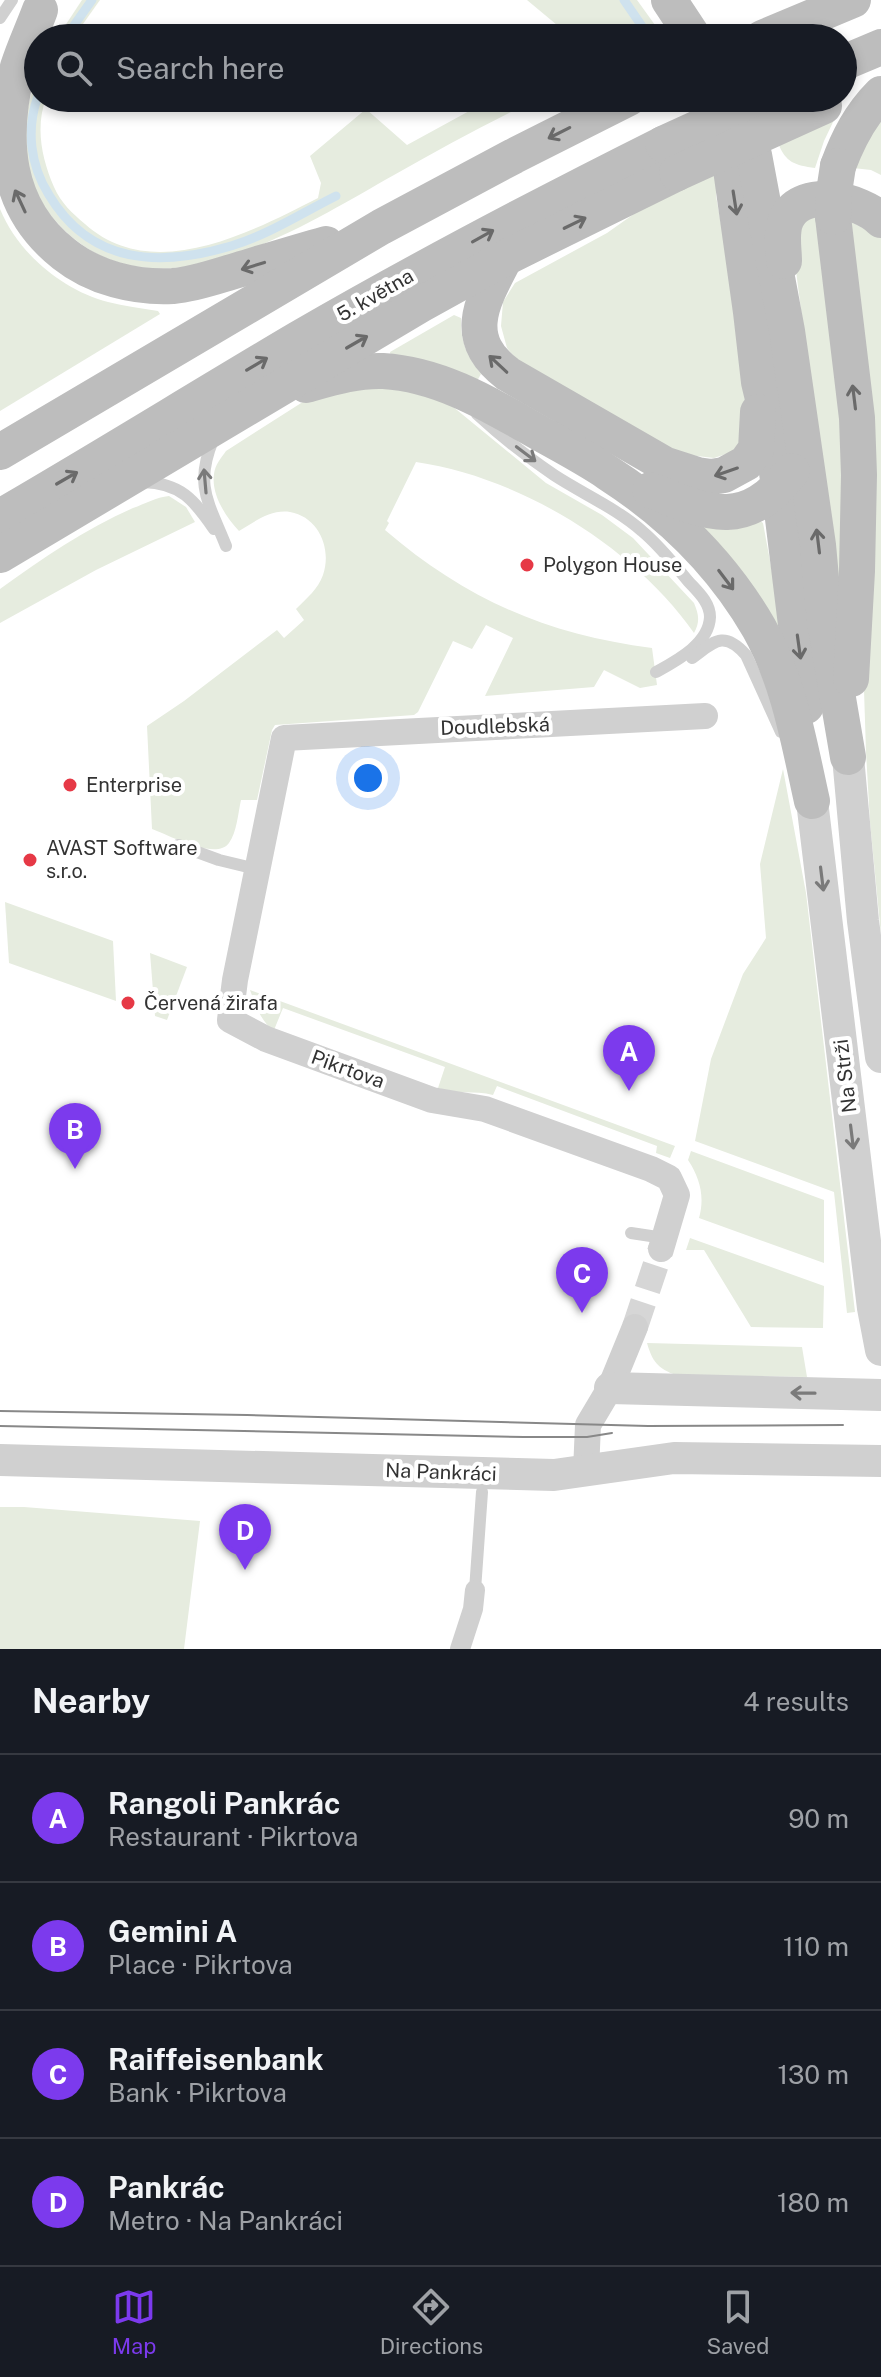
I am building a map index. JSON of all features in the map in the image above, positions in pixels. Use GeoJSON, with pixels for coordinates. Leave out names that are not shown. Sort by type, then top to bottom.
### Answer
{"type":"FeatureCollection","features":[{"type":"Feature","properties":{"kind":"main road"},"geometry":{"type":"LineString","coordinates":[[669,0],[685,24]]}},
{"type":"Feature","properties":{"kind":"main road"},"geometry":{"type":"LineString","coordinates":[[794,24],[853,0]]}},
{"type":"Feature","properties":{"kind":"main road"},"geometry":{"type":"LineString","coordinates":[[0,76],[33,3]]}},
{"type":"Feature","properties":{"kind":"main road"},"geometry":{"type":"LineString","coordinates":[[28,24],[33,3]]}},
{"type":"Feature","properties":{"kind":"main road"},"geometry":{"type":"LineString","coordinates":[[24,40],[9,103],[7,157],[10,178],[27,215],[40,232],[70,259],[89,270],[128,283],[173,286],[198,282],[381,227]]}},
{"type":"Feature","properties":{"kind":"main road"},"geometry":{"type":"LineString","coordinates":[[857,57],[881,47]]}},
{"type":"Feature","properties":{"kind":"main road"},"geometry":{"type":"LineString","coordinates":[[857,92],[881,82]]}},
{"type":"Feature","properties":{"kind":"main road"},"geometry":{"type":"LineString","coordinates":[[848,757],[859,475],[857,418],[833,217],[834,192],[838,166],[846,144],[857,122],[881,94]]}},
{"type":"Feature","properties":{"kind":"main road"},"geometry":{"type":"LineString","coordinates":[[0,452],[381,227],[601,112]]}},
{"type":"Feature","properties":{"kind":"main road"},"geometry":{"type":"LineString","coordinates":[[725,112],[759,382],[779,486],[805,692],[812,801]]}},
{"type":"Feature","properties":{"kind":"main road"},"geometry":{"type":"LineString","coordinates":[[731,112],[754,155],[769,170],[788,181],[851,187],[881,199]]}},
{"type":"Feature","properties":{"kind":"main road","name":"5. května"},"geometry":{"type":"LineString","coordinates":[[0,517],[297,340],[532,209],[670,158],[742,112]]}},
{"type":"Feature","properties":{"kind":"main road"},"geometry":{"type":"LineString","coordinates":[[0,555],[670,158],[802,112]]}},
{"type":"Feature","properties":{"kind":"main road"},"geometry":{"type":"LineString","coordinates":[[754,155],[801,413],[825,622],[848,757]]}},
{"type":"Feature","properties":{"kind":"main road"},"geometry":{"type":"LineString","coordinates":[[787,331],[783,236],[792,211],[807,201],[837,200],[867,208],[881,220]]}},
{"type":"Feature","properties":{"kind":"main road"},"geometry":{"type":"LineString","coordinates":[[505,258],[480,314],[480,336],[493,363],[666,465],[711,477],[736,470],[746,463],[753,455],[757,440],[759,382]]}},
{"type":"Feature","properties":{"kind":"main road"},"geometry":{"type":"LineString","coordinates":[[266,396],[364,371],[403,374],[445,385],[493,406],[607,472],[651,503],[686,534],[719,571],[748,611],[770,651],[787,692],[812,801]]}},
{"type":"Feature","properties":{"kind":"main road"},"geometry":{"type":"LineString","coordinates":[[607,472],[695,508],[725,512],[752,507],[764,501],[791,472],[801,455],[803,443]]}},
{"type":"Feature","properties":{"kind":"main road"},"geometry":{"type":"LineString","coordinates":[[0,567],[62,519]]}},
{"type":"Feature","properties":{"kind":"street","name":"Doudlebská"},"geometry":{"type":"LineString","coordinates":[[284,738],[705,716]]}},
{"type":"Feature","properties":{"kind":"street","name":"Pikrtova"},"geometry":{"type":"LineString","coordinates":[[284,738],[256,869],[230,1020],[266,1039],[432,1100],[485,1109],[669,1178],[677,1195],[663,1243]]}},
{"type":"Feature","properties":{"kind":"street","name":"Na Strži"},"geometry":{"type":"LineString","coordinates":[[848,757],[863,921],[881,1057]]}},
{"type":"Feature","properties":{"kind":"street","name":"Na Strži"},"geometry":{"type":"LineString","coordinates":[[812,801],[873,1308],[881,1350]]}},
{"type":"Feature","properties":{"kind":"street"},"geometry":{"type":"LineString","coordinates":[[586,1471],[588,1425],[610,1388],[635,1327]]}},
{"type":"Feature","properties":{"kind":"street"},"geometry":{"type":"LineString","coordinates":[[610,1388],[881,1395]]}},
{"type":"Feature","properties":{"kind":"street","name":"Na Pankráci"},"geometry":{"type":"LineString","coordinates":[[0,1460],[530,1475],[683,1458],[881,1461]]}},
{"type":"Feature","properties":{"kind":"street"},"geometry":{"type":"LineString","coordinates":[[460,1649],[473,1609],[475,1590]]}},
{"type":"Feature","properties":{"kind":"lane"},"geometry":{"type":"LineString","coordinates":[[0,18],[33,3]]}},
{"type":"Feature","properties":{"kind":"lane"},"geometry":{"type":"LineString","coordinates":[[445,385],[536,462],[625,518],[664,552],[704,600],[710,615],[709,624],[697,643],[656,672],[687,661],[718,639],[741,649],[812,801]]}},
{"type":"Feature","properties":{"kind":"lane"},"geometry":{"type":"LineString","coordinates":[[120,484],[152,482],[181,491],[197,505],[226,546],[202,479],[214,437],[229,419]]}},
{"type":"Feature","properties":{"kind":"lane"},"geometry":{"type":"LineString","coordinates":[[175,853],[178,845],[256,869]]}},
{"type":"Feature","properties":{"kind":"lane"},"geometry":{"type":"LineString","coordinates":[[631,1233],[663,1243]]}},
{"type":"Feature","properties":{"kind":"lane"},"geometry":{"type":"LineString","coordinates":[[475,1590],[482,1492]]}},
{"type":"Feature","properties":{"kind":"shaded area"},"geometry":{"type":"Polygon","coordinates":[[[82,0],[100,0],[83,24],[66,24],[82,0]]]}},
{"type":"Feature","properties":{"kind":"shaded area"},"geometry":{"type":"Polygon","coordinates":[[[527,0],[637,0],[654,24],[556,24],[527,0]]]}},
{"type":"Feature","properties":{"kind":"shaded area"},"geometry":{"type":"Polygon","coordinates":[[[28,112],[42,112],[41,143],[46,166],[57,193],[85,224],[112,242],[141,250],[171,252],[202,247],[233,237],[318,198],[321,183],[310,156],[362,112],[369,112],[407,145],[467,112],[512,112],[313,221],[268,242],[222,259],[176,268],[132,266],[91,250],[53,218],[42,202],[28,167],[25,129],[28,112]]]}},
{"type":"Feature","properties":{"kind":"shaded area"},"geometry":{"type":"Polygon","coordinates":[[[881,116],[881,175],[871,170],[853,168],[881,116]]]}},
{"type":"Feature","properties":{"kind":"shaded area"},"geometry":{"type":"Polygon","coordinates":[[[834,120],[815,168],[797,164],[784,155],[778,143],[834,120]]]}},
{"type":"Feature","properties":{"kind":"shaded area"},"geometry":{"type":"Polygon","coordinates":[[[716,169],[716,196],[733,290],[749,421],[745,438],[732,452],[714,458],[680,454],[525,369],[507,348],[501,326],[503,302],[515,283],[607,233],[665,192],[716,169]]]}},
{"type":"Feature","properties":{"kind":"shaded area"},"geometry":{"type":"Polygon","coordinates":[[[0,209],[30,255],[58,279],[91,296],[160,314],[0,411],[0,209]]]}},
{"type":"Feature","properties":{"kind":"shaded area"},"geometry":{"type":"Polygon","coordinates":[[[815,211],[844,432],[840,617],[793,247],[808,213],[815,211]]]}},
{"type":"Feature","properties":{"kind":"shaded area"},"geometry":{"type":"Polygon","coordinates":[[[849,221],[881,237],[881,935],[866,752],[849,221]]]}},
{"type":"Feature","properties":{"kind":"shaded area"},"geometry":{"type":"Polygon","coordinates":[[[454,315],[461,318],[465,348],[481,374],[477,381],[391,358],[390,352],[454,315]]]}},
{"type":"Feature","properties":{"kind":"shaded area"},"geometry":{"type":"Polygon","coordinates":[[[360,385],[397,387],[446,401],[546,483],[602,515],[633,538],[694,603],[698,618],[696,629],[694,633],[640,572],[572,521],[495,483],[416,462],[385,530],[446,576],[510,610],[578,634],[652,648],[657,685],[640,688],[604,670],[594,687],[485,696],[513,638],[486,625],[472,649],[453,641],[414,715],[275,725],[257,800],[241,800],[234,833],[223,848],[203,848],[152,829],[147,726],[277,630],[284,638],[304,620],[296,609],[318,585],[325,565],[321,536],[309,520],[300,515],[276,512],[239,531],[217,498],[214,482],[217,465],[226,451],[309,398],[360,385]]]}},
{"type":"Feature","properties":{"kind":"shaded area"},"geometry":{"type":"Polygon","coordinates":[[[169,496],[186,507],[195,522],[96,570],[0,623],[0,589],[98,525],[155,499],[169,496]]]}},
{"type":"Feature","properties":{"kind":"shaded area"},"geometry":{"type":"Polygon","coordinates":[[[696,520],[759,520],[763,523],[783,631],[777,633],[696,520]]]}},
{"type":"Feature","properties":{"kind":"shaded area"},"geometry":{"type":"Polygon","coordinates":[[[783,769],[806,893],[855,1312],[847,1313],[834,1192],[695,1141],[711,1059],[743,974],[766,938],[760,864],[783,769]]]}},
{"type":"Feature","properties":{"kind":"shaded area"},"geometry":{"type":"Polygon","coordinates":[[[5,902],[113,941],[116,1001],[9,963],[5,902]]]}},
{"type":"Feature","properties":{"kind":"shaded area"},"geometry":{"type":"Polygon","coordinates":[[[150,953],[187,967],[167,1020],[155,1016],[150,953]]]}},
{"type":"Feature","properties":{"kind":"shaded area"},"geometry":{"type":"Polygon","coordinates":[[[250,990],[675,1146],[670,1158],[656,1153],[657,1146],[497,1086],[493,1095],[438,1088],[445,1067],[283,1008],[274,1030],[262,1018],[250,990]]]}},
{"type":"Feature","properties":{"kind":"shaded area"},"geometry":{"type":"Polygon","coordinates":[[[691,1151],[824,1200],[824,1263],[699,1218],[701,1195],[696,1174],[688,1160],[691,1151]]]}},
{"type":"Feature","properties":{"kind":"shaded area"},"geometry":{"type":"Polygon","coordinates":[[[690,1238],[824,1286],[823,1328],[751,1327],[704,1250],[686,1250],[690,1238]]]}},
{"type":"Feature","properties":{"kind":"shaded area"},"geometry":{"type":"Polygon","coordinates":[[[647,1343],[802,1347],[807,1377],[676,1375],[657,1364],[647,1343]]]}},
{"type":"Feature","properties":{"kind":"shaded area"},"geometry":{"type":"Polygon","coordinates":[[[0,1507],[200,1521],[184,1649],[0,1649],[0,1507]]]}},
{"type":"Feature","properties":{"kind":"waterway"},"geometry":{"type":"LineString","coordinates":[[75,24],[92,0]]}},
{"type":"Feature","properties":{"kind":"waterway"},"geometry":{"type":"LineString","coordinates":[[624,0],[640,24]]}},
{"type":"Feature","properties":{"kind":"waterway"},"geometry":{"type":"LineString","coordinates":[[33,112],[31,134],[34,159],[49,195],[66,218],[85,235],[129,255],[179,257],[231,246],[258,236],[336,196]]}},
{"type":"Feature","properties":{"kind":"tunnel"},"geometry":{"type":"LineString","coordinates":[[635,1327],[661,1249]]}},
{"type":"Feature","properties":{"kind":"tram line"},"geometry":{"type":"LineString","coordinates":[[0,1411],[648,1426],[843,1425]]}},
{"type":"Feature","properties":{"kind":"tram line"},"geometry":{"type":"LineString","coordinates":[[0,1426],[524,1437],[587,1437],[612,1433]]}},
{"type":"Feature","properties":{"kind":"place","name":"Polygon House"},"geometry":{"type":"Point","coordinates":[527,565]}},
{"type":"Feature","properties":{"kind":"place","name":"Enterprise"},"geometry":{"type":"Point","coordinates":[70,785]}},
{"type":"Feature","properties":{"kind":"place","name":"AVAST Software s.r.o."},"geometry":{"type":"Point","coordinates":[30,860]}},
{"type":"Feature","properties":{"kind":"place","name":"Červená žirafa"},"geometry":{"type":"Point","coordinates":[128,1003]}},
{"type":"Feature","properties":{"kind":"place","name":"Rangoli Pankrác"},"geometry":{"type":"Point","coordinates":[629,1091]}},
{"type":"Feature","properties":{"kind":"place","name":"Gemini A"},"geometry":{"type":"Point","coordinates":[75,1169]}},
{"type":"Feature","properties":{"kind":"place","name":"Raiffeisenbank"},"geometry":{"type":"Point","coordinates":[582,1313]}},
{"type":"Feature","properties":{"kind":"place","name":"Pankrác"},"geometry":{"type":"Point","coordinates":[245,1570]}}]}
